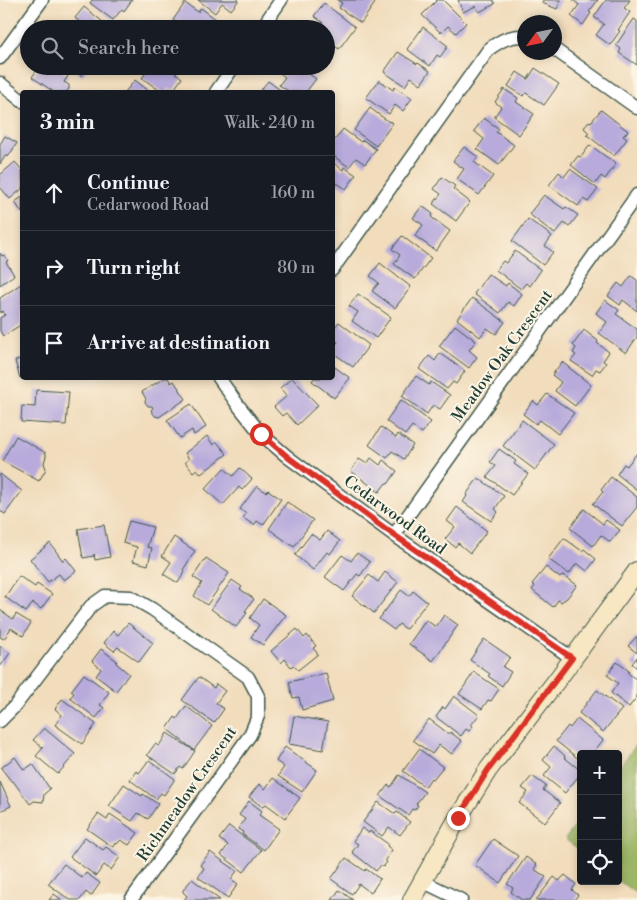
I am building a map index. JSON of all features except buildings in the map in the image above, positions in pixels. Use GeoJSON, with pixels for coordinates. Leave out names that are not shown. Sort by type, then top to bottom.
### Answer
{"type":"FeatureCollection","features":[{"type":"Feature","properties":{"kind":"street"},"geometry":{"type":"LineString","coordinates":[[28,20],[42,0]]}},
{"type":"Feature","properties":{"kind":"street"},"geometry":{"type":"LineString","coordinates":[[267,20],[281,0]]}},
{"type":"Feature","properties":{"kind":"street"},"geometry":{"type":"LineString","coordinates":[[0,58],[20,30]]}},
{"type":"Feature","properties":{"kind":"street"},"geometry":{"type":"LineString","coordinates":[[335,266],[489,49],[498,42],[517,35]]}},
{"type":"Feature","properties":{"kind":"street"},"geometry":{"type":"LineString","coordinates":[[562,55],[637,108]]}},
{"type":"Feature","properties":{"kind":"street"},"geometry":{"type":"LineString","coordinates":[[217,90],[228,75]]}},
{"type":"Feature","properties":{"kind":"street"},"geometry":{"type":"LineString","coordinates":[[0,83],[20,99]]}},
{"type":"Feature","properties":{"kind":"street","name":"Meadow Oak Crescent"},"geometry":{"type":"LineString","coordinates":[[394,535],[637,195]]}},
{"type":"Feature","properties":{"kind":"street","name":"Cedarwood Road"},"geometry":{"type":"LineString","coordinates":[[223,380],[261,434],[289,458],[394,535],[572,658]]}},
{"type":"Feature","properties":{"kind":"street"},"geometry":{"type":"LineString","coordinates":[[412,900],[458,818],[488,770],[637,572]]}},
{"type":"Feature","properties":{"kind":"street","name":"Richmeadow Crescent"},"geometry":{"type":"LineString","coordinates":[[0,721],[15,706],[91,606],[106,596],[131,597],[152,609],[248,677],[258,696],[258,716],[250,735],[132,900]]}},
{"type":"Feature","properties":{"kind":"street"},"geometry":{"type":"LineString","coordinates":[[422,881],[461,900]]}},
{"type":"Feature","properties":{"kind":"green space"},"geometry":{"type":"Polygon","coordinates":[[[637,744],[637,894],[622,883],[622,764],[637,744]]]}},
{"type":"Feature","properties":{"kind":"green space"},"geometry":{"type":"Polygon","coordinates":[[[577,824],[577,848],[565,839],[577,824]]]}},
{"type":"Feature","properties":{"kind":"route"},"geometry":{"type":"LineString","coordinates":[[261,434],[289,458],[394,535],[572,658],[488,770],[458,818]]}}]}
